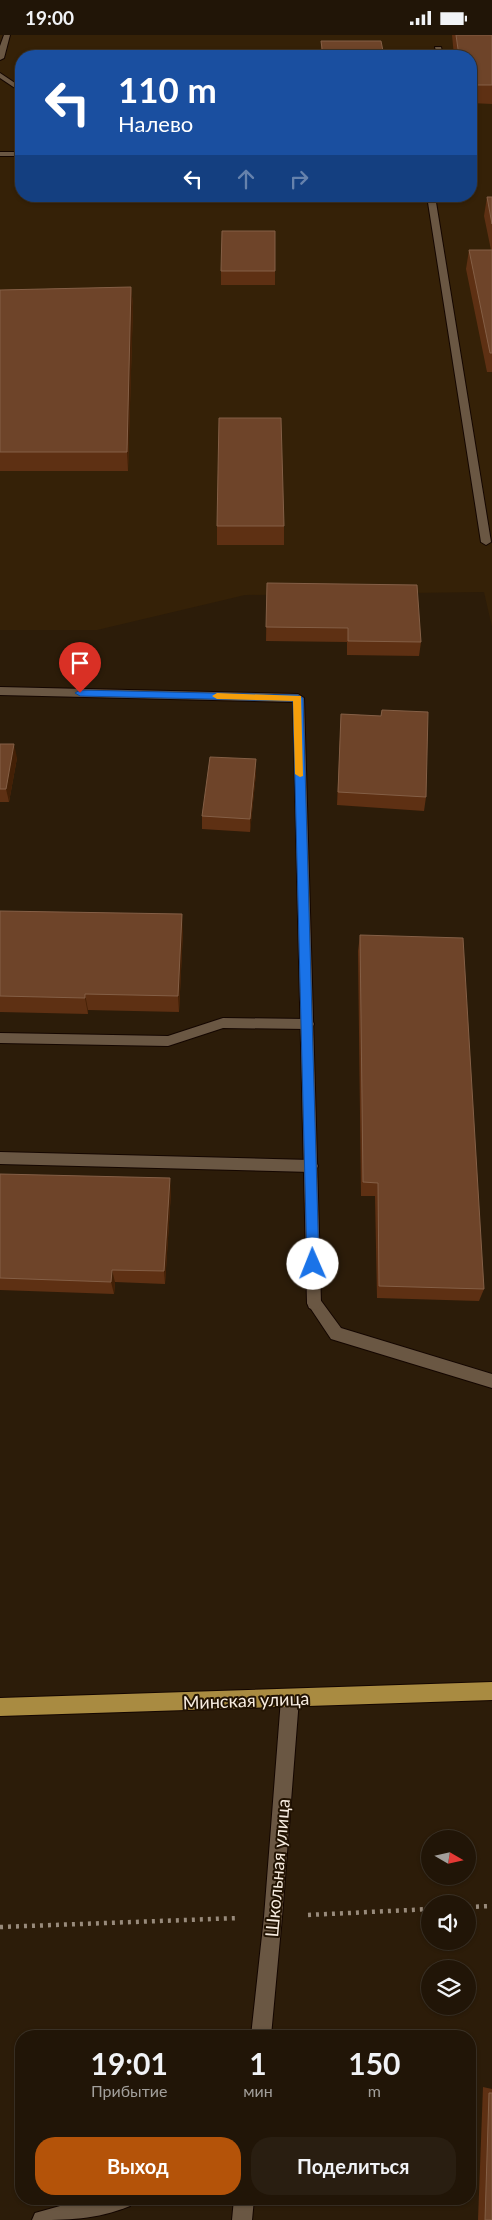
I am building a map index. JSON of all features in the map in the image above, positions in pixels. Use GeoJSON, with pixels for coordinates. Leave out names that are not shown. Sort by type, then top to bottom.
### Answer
{"type":"FeatureCollection","features":[{"type":"Feature","properties":{"kind":"main road","name":"Минская улица"},"geometry":{"type":"LineString","coordinates":[[0,1707],[492,1691]]}},
{"type":"Feature","properties":{"kind":"street"},"geometry":{"type":"LineString","coordinates":[[0,58],[7,35]]}},
{"type":"Feature","properties":{"kind":"street"},"geometry":{"type":"LineString","coordinates":[[0,75],[15,86]]}},
{"type":"Feature","properties":{"kind":"street"},"geometry":{"type":"LineString","coordinates":[[0,155],[15,155]]}},
{"type":"Feature","properties":{"kind":"street"},"geometry":{"type":"LineString","coordinates":[[432,202],[486,542]]}},
{"type":"Feature","properties":{"kind":"street"},"geometry":{"type":"LineString","coordinates":[[0,691],[298,698],[314,1303],[336,1334],[492,1381]]}},
{"type":"Feature","properties":{"kind":"street"},"geometry":{"type":"LineString","coordinates":[[0,1038],[168,1041],[223,1023],[307,1024]]}},
{"type":"Feature","properties":{"kind":"street"},"geometry":{"type":"LineString","coordinates":[[0,1158],[311,1166]]}},
{"type":"Feature","properties":{"kind":"street","name":"Школьная улица"},"geometry":{"type":"LineString","coordinates":[[262,2030],[273,1917],[290,1699]]}},
{"type":"Feature","properties":{"kind":"street"},"geometry":{"type":"LineString","coordinates":[[42,2220],[100,2205]]}},
{"type":"Feature","properties":{"kind":"street"},"geometry":{"type":"LineString","coordinates":[[242,2220],[243,2205]]}},
{"type":"Feature","properties":{"kind":"path"},"geometry":{"type":"LineString","coordinates":[[476,1907],[492,1906]]}},
{"type":"Feature","properties":{"kind":"path"},"geometry":{"type":"LineString","coordinates":[[0,1927],[421,1909]]}},
{"type":"Feature","properties":{"kind":"shaded area"},"geometry":{"type":"Polygon","coordinates":[[[0,35],[492,35],[492,627],[484,592],[245,595],[97,630],[0,630],[0,35]]]}},
{"type":"Feature","properties":{"kind":"building"},"geometry":{"type":"Polygon","coordinates":[[[456,35],[492,35],[492,85],[477,85],[477,50],[458,50],[456,35]]]}},
{"type":"Feature","properties":{"kind":"building"},"geometry":{"type":"Polygon","coordinates":[[[321,41],[381,41],[383,50],[322,50],[321,41]]]}},
{"type":"Feature","properties":{"kind":"building"},"geometry":{"type":"Polygon","coordinates":[[[487,197],[492,197],[492,224],[487,197]]]}},
{"type":"Feature","properties":{"kind":"building"},"geometry":{"type":"Polygon","coordinates":[[[222,231],[275,231],[275,271],[221,271],[222,231]]]}},
{"type":"Feature","properties":{"kind":"building"},"geometry":{"type":"Polygon","coordinates":[[[469,250],[492,250],[492,353],[490,353],[469,250]]]}},
{"type":"Feature","properties":{"kind":"building"},"geometry":{"type":"Polygon","coordinates":[[[131,287],[127,452],[0,452],[0,290],[131,287]]]}},
{"type":"Feature","properties":{"kind":"building"},"geometry":{"type":"Polygon","coordinates":[[[219,418],[281,418],[284,526],[217,526],[219,418]]]}},
{"type":"Feature","properties":{"kind":"building"},"geometry":{"type":"Polygon","coordinates":[[[267,583],[417,585],[421,642],[348,641],[348,628],[266,627],[267,583]]]}},
{"type":"Feature","properties":{"kind":"building"},"geometry":{"type":"Polygon","coordinates":[[[382,710],[428,712],[426,797],[338,792],[341,714],[381,716],[382,710]]]}},
{"type":"Feature","properties":{"kind":"building"},"geometry":{"type":"Polygon","coordinates":[[[0,744],[14,744],[6,789],[0,789],[0,744]]]}},
{"type":"Feature","properties":{"kind":"building"},"geometry":{"type":"Polygon","coordinates":[[[210,757],[256,759],[250,819],[202,816],[210,757]]]}},
{"type":"Feature","properties":{"kind":"building"},"geometry":{"type":"Polygon","coordinates":[[[0,911],[182,914],[178,996],[85,994],[85,998],[0,996],[0,911]]]}},
{"type":"Feature","properties":{"kind":"building"},"geometry":{"type":"Polygon","coordinates":[[[360,935],[463,938],[484,1289],[379,1286],[378,1183],[363,1182],[360,935]]]}},
{"type":"Feature","properties":{"kind":"building"},"geometry":{"type":"Polygon","coordinates":[[[0,1174],[170,1178],[164,1271],[112,1270],[111,1282],[0,1278],[0,1174]]]}},
{"type":"Feature","properties":{"kind":"building"},"geometry":{"type":"Polygon","coordinates":[[[489,2093],[492,2093],[492,2220],[485,2220],[489,2093]]]}},
{"type":"Feature","properties":{"kind":"slow traffic"},"geometry":{"type":"LineString","coordinates":[[217,696],[298,698],[300,774]]}},
{"type":"Feature","properties":{"kind":"route"},"geometry":{"type":"LineString","coordinates":[[80,693],[298,698],[313,1264]]}}]}
